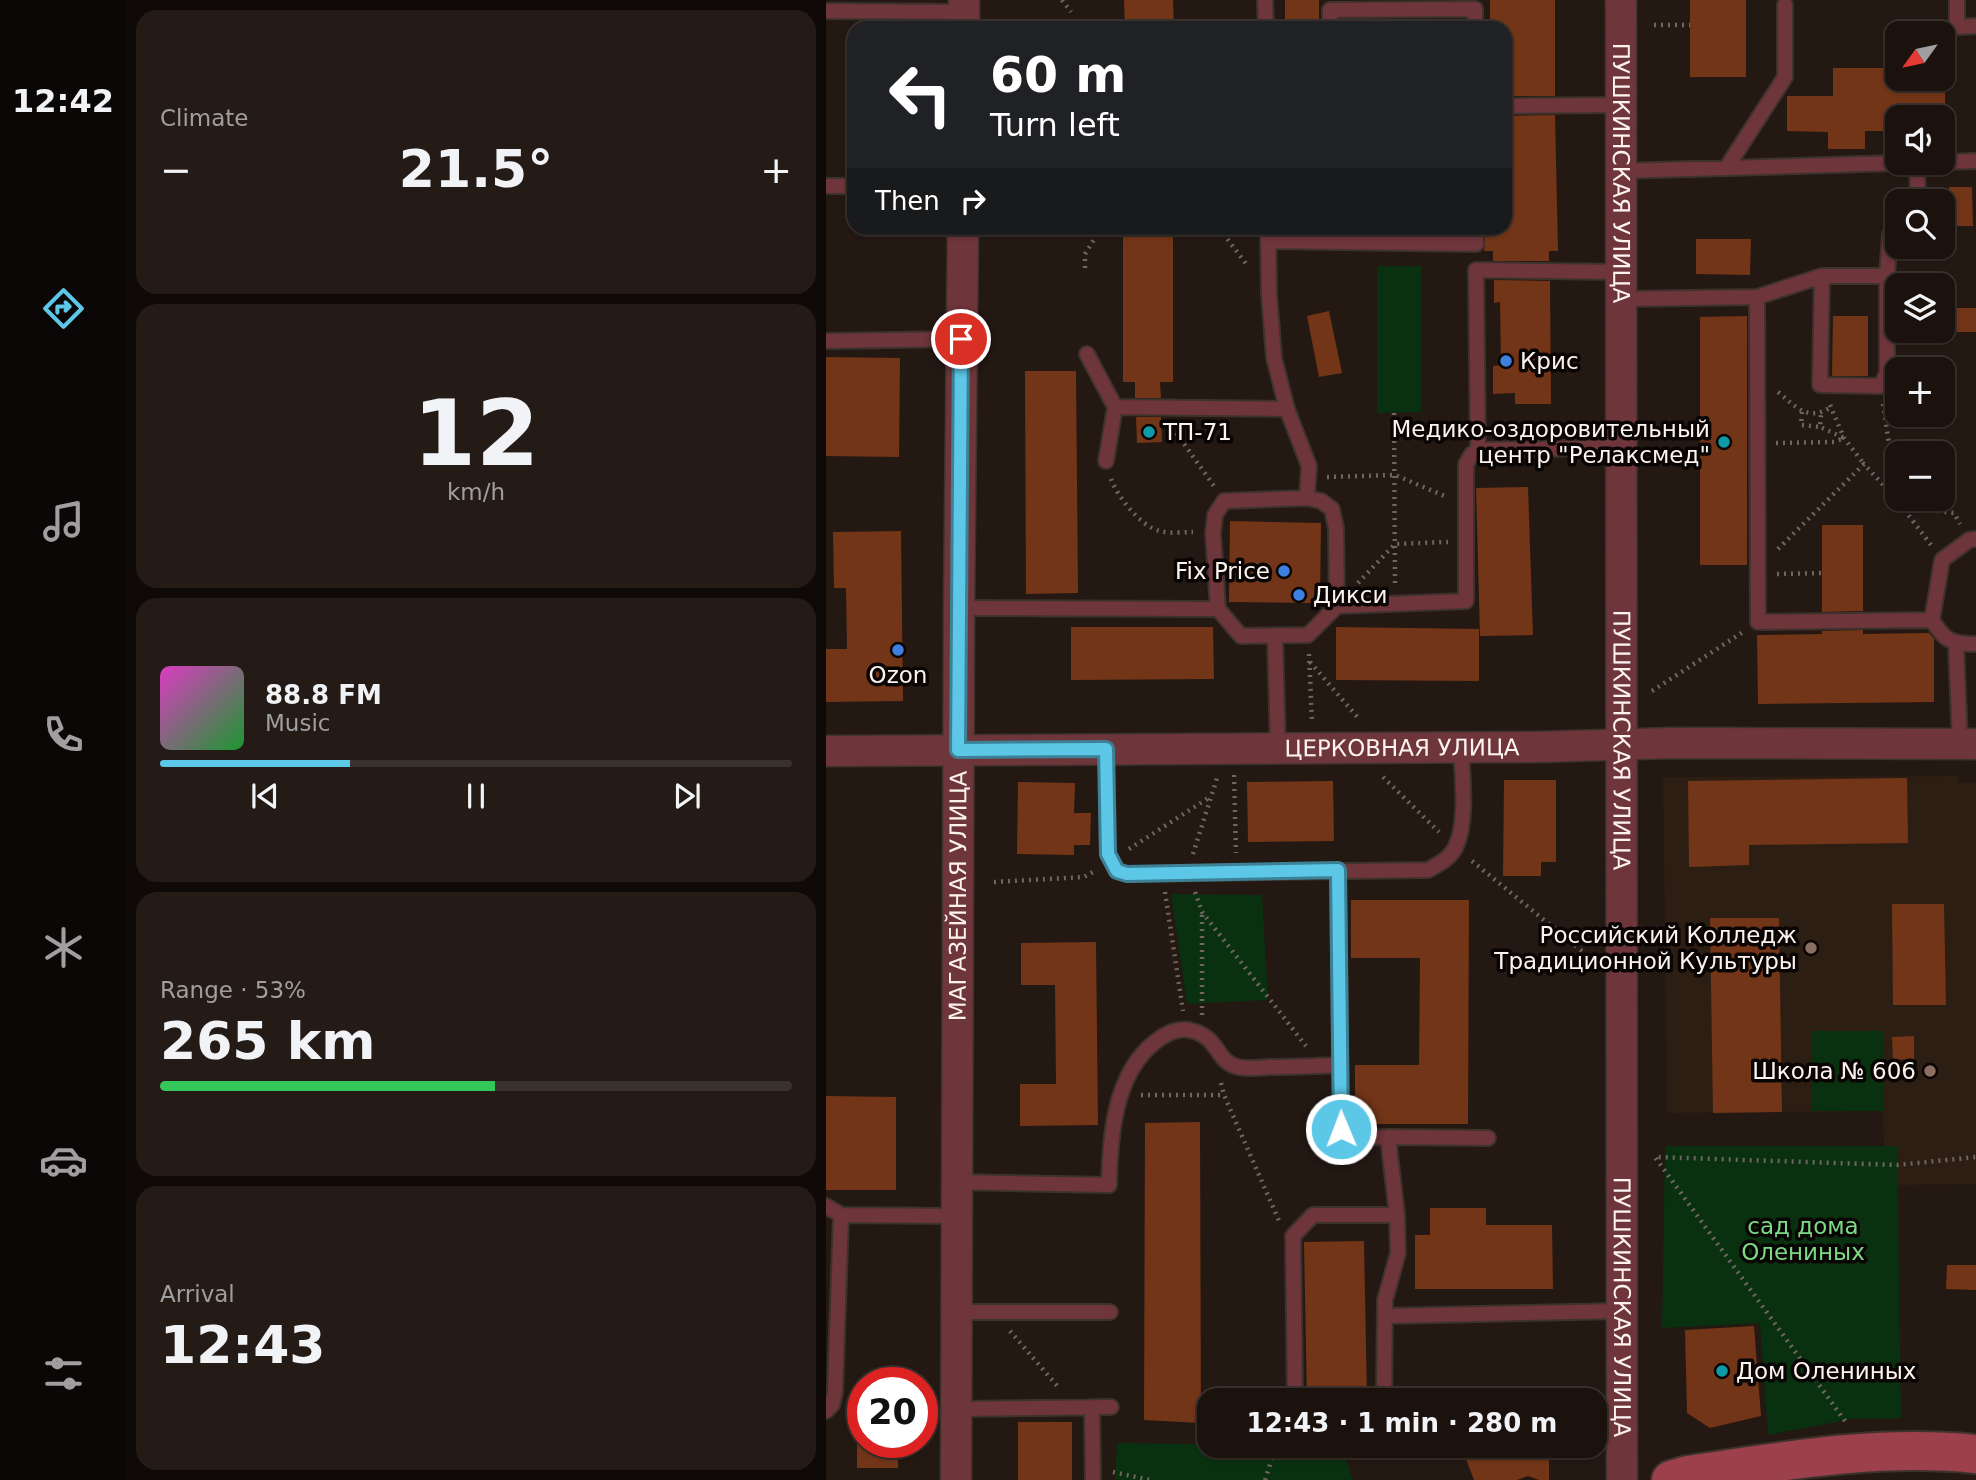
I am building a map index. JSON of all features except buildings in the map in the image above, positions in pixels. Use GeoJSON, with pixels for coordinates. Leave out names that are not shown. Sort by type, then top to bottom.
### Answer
{"type":"FeatureCollection","features":[{"type":"Feature","properties":{"kind":"main road"},"geometry":{"type":"LineString","coordinates":[[1671,1480],[1688,1475],[1849,1453],[1920,1451],[1976,1454]]}},
{"type":"Feature","properties":{"kind":"street","name":"ПУШКИНСКАЯ УЛИЦА"},"geometry":{"type":"LineString","coordinates":[[1621,0],[1622,1480]]}},
{"type":"Feature","properties":{"kind":"street","name":"МАГАЗЕЙНАЯ УЛИЦА"},"geometry":{"type":"LineString","coordinates":[[956,1480],[963,235]]}},
{"type":"Feature","properties":{"kind":"street","name":"ЦЕРКОВНАЯ УЛИЦА"},"geometry":{"type":"LineString","coordinates":[[826,751],[1621,744],[1968,744]]}},
{"type":"Feature","properties":{"kind":"lane"},"geometry":{"type":"LineString","coordinates":[[1265,0],[1266,21]]}},
{"type":"Feature","properties":{"kind":"lane"},"geometry":{"type":"LineString","coordinates":[[1957,0],[1957,27],[1976,26]]}},
{"type":"Feature","properties":{"kind":"lane"},"geometry":{"type":"LineString","coordinates":[[1727,167],[1785,77],[1785,5]]}},
{"type":"Feature","properties":{"kind":"lane"},"geometry":{"type":"LineString","coordinates":[[1330,21],[1330,10],[1475,9],[1475,21]]}},
{"type":"Feature","properties":{"kind":"lane"},"geometry":{"type":"LineString","coordinates":[[826,11],[964,13]]}},
{"type":"Feature","properties":{"kind":"lane"},"geometry":{"type":"LineString","coordinates":[[1512,106],[1621,105]]}},
{"type":"Feature","properties":{"kind":"lane"},"geometry":{"type":"LineString","coordinates":[[1955,162],[1976,161]]}},
{"type":"Feature","properties":{"kind":"lane"},"geometry":{"type":"LineString","coordinates":[[1620,171],[1885,163]]}},
{"type":"Feature","properties":{"kind":"lane"},"geometry":{"type":"LineString","coordinates":[[826,186],[847,186]]}},
{"type":"Feature","properties":{"kind":"lane"},"geometry":{"type":"LineString","coordinates":[[1268,235],[1274,358],[1287,409],[1309,466],[1307,498]]}},
{"type":"Feature","properties":{"kind":"lane"},"geometry":{"type":"LineString","coordinates":[[1289,235],[1476,244],[1476,235]]}},
{"type":"Feature","properties":{"kind":"lane"},"geometry":{"type":"LineString","coordinates":[[1478,451],[1476,270],[1757,297],[1822,276],[1885,276]]}},
{"type":"Feature","properties":{"kind":"lane"},"geometry":{"type":"LineString","coordinates":[[1822,276],[1820,385],[1881,386],[1886,373],[1886,343]]}},
{"type":"Feature","properties":{"kind":"lane"},"geometry":{"type":"LineString","coordinates":[[1757,297],[1758,622],[1932,620]]}},
{"type":"Feature","properties":{"kind":"lane"},"geometry":{"type":"LineString","coordinates":[[826,341],[961,339]]}},
{"type":"Feature","properties":{"kind":"lane"},"geometry":{"type":"LineString","coordinates":[[1087,354],[1115,407],[1107,461]]}},
{"type":"Feature","properties":{"kind":"lane"},"geometry":{"type":"LineString","coordinates":[[1115,407],[1287,409]]}},
{"type":"Feature","properties":{"kind":"lane"},"geometry":{"type":"LineString","coordinates":[[1336,606],[1466,601],[1466,464],[1478,451],[1621,447]]}},
{"type":"Feature","properties":{"kind":"lane"},"geometry":{"type":"LineString","coordinates":[[1307,498],[1321,501],[1332,509],[1336,527],[1336,606],[1308,635],[1241,636],[1217,609],[1213,533],[1215,515],[1224,501],[1307,498]]}},
{"type":"Feature","properties":{"kind":"lane"},"geometry":{"type":"LineString","coordinates":[[1972,540],[1942,560],[1932,620],[1942,635],[1956,644],[1976,644]]}},
{"type":"Feature","properties":{"kind":"lane"},"geometry":{"type":"LineString","coordinates":[[959,608],[1217,609]]}},
{"type":"Feature","properties":{"kind":"lane"},"geometry":{"type":"LineString","coordinates":[[1275,636],[1278,748]]}},
{"type":"Feature","properties":{"kind":"lane"},"geometry":{"type":"LineString","coordinates":[[1956,644],[1968,744]]}},
{"type":"Feature","properties":{"kind":"lane"},"geometry":{"type":"LineString","coordinates":[[1106,749],[1110,861],[1117,871],[1127,874],[1163,874],[1428,870],[1443,862],[1456,848],[1462,830],[1461,747]]}},
{"type":"Feature","properties":{"kind":"lane"},"geometry":{"type":"LineString","coordinates":[[1338,870],[1341,1129],[1350,1138],[1488,1138]]}},
{"type":"Feature","properties":{"kind":"lane"},"geometry":{"type":"LineString","coordinates":[[957,1182],[1109,1185],[1110,1146],[1121,1095],[1135,1063],[1149,1047],[1166,1034],[1186,1029],[1202,1033],[1211,1038],[1221,1056],[1228,1062],[1246,1068],[1340,1065]]}},
{"type":"Feature","properties":{"kind":"lane"},"geometry":{"type":"LineString","coordinates":[[1384,1388],[1385,1300],[1398,1253],[1398,1215],[1388,1137]]}},
{"type":"Feature","properties":{"kind":"lane"},"geometry":{"type":"LineString","coordinates":[[826,1206],[841,1215],[957,1216]]}},
{"type":"Feature","properties":{"kind":"lane"},"geometry":{"type":"LineString","coordinates":[[826,1411],[832,1405],[835,1392],[841,1215]]}},
{"type":"Feature","properties":{"kind":"lane"},"geometry":{"type":"LineString","coordinates":[[1295,1388],[1293,1236],[1313,1215],[1398,1215]]}},
{"type":"Feature","properties":{"kind":"lane"},"geometry":{"type":"LineString","coordinates":[[1385,1317],[1621,1311]]}},
{"type":"Feature","properties":{"kind":"lane"},"geometry":{"type":"LineString","coordinates":[[957,1312],[1110,1312]]}},
{"type":"Feature","properties":{"kind":"lane"},"geometry":{"type":"LineString","coordinates":[[1092,1407],[1093,1474]]}},
{"type":"Feature","properties":{"kind":"lane"},"geometry":{"type":"LineString","coordinates":[[956,1409],[1111,1407]]}},
{"type":"Feature","properties":{"kind":"path"},"geometry":{"type":"LineString","coordinates":[[1062,0],[1071,12]]}},
{"type":"Feature","properties":{"kind":"path"},"geometry":{"type":"LineString","coordinates":[[1654,25],[1690,25]]}},
{"type":"Feature","properties":{"kind":"path"},"geometry":{"type":"LineString","coordinates":[[1085,268],[1085,254],[1097,235]]}},
{"type":"Feature","properties":{"kind":"path"},"geometry":{"type":"LineString","coordinates":[[1224,235],[1269,293]]}},
{"type":"Feature","properties":{"kind":"path"},"geometry":{"type":"LineString","coordinates":[[1758,376],[1802,412],[1821,414],[1832,407]]}},
{"type":"Feature","properties":{"kind":"path"},"geometry":{"type":"LineString","coordinates":[[1820,385],[1844,438],[1885,486]]}},
{"type":"Feature","properties":{"kind":"path"},"geometry":{"type":"LineString","coordinates":[[1881,386],[1889,441]]}},
{"type":"Feature","properties":{"kind":"path"},"geometry":{"type":"LineString","coordinates":[[1158,407],[1224,501]]}},
{"type":"Feature","properties":{"kind":"path"},"geometry":{"type":"LineString","coordinates":[[1802,412],[1801,425],[1820,427],[1844,438]]}},
{"type":"Feature","properties":{"kind":"path"},"geometry":{"type":"LineString","coordinates":[[1394,413],[1395,604]]}},
{"type":"Feature","properties":{"kind":"path"},"geometry":{"type":"LineString","coordinates":[[1820,427],[1821,414]]}},
{"type":"Feature","properties":{"kind":"path"},"geometry":{"type":"LineString","coordinates":[[1759,443],[1834,442],[1844,438]]}},
{"type":"Feature","properties":{"kind":"path"},"geometry":{"type":"LineString","coordinates":[[1107,461],[1111,482],[1120,498],[1158,531],[1213,533]]}},
{"type":"Feature","properties":{"kind":"path"},"geometry":{"type":"LineString","coordinates":[[1758,571],[1864,464]]}},
{"type":"Feature","properties":{"kind":"path"},"geometry":{"type":"LineString","coordinates":[[1308,478],[1395,475],[1467,505]]}},
{"type":"Feature","properties":{"kind":"path"},"geometry":{"type":"LineString","coordinates":[[1906,511],[1942,560]]}},
{"type":"Feature","properties":{"kind":"path"},"geometry":{"type":"LineString","coordinates":[[1937,511],[1954,513],[1972,540]]}},
{"type":"Feature","properties":{"kind":"path"},"geometry":{"type":"LineString","coordinates":[[1336,606],[1395,544],[1467,542]]}},
{"type":"Feature","properties":{"kind":"path"},"geometry":{"type":"LineString","coordinates":[[1758,571],[1822,573]]}},
{"type":"Feature","properties":{"kind":"path"},"geometry":{"type":"LineString","coordinates":[[1652,691],[1758,622]]}},
{"type":"Feature","properties":{"kind":"path"},"geometry":{"type":"LineString","coordinates":[[1308,635],[1312,725]]}},
{"type":"Feature","properties":{"kind":"path"},"geometry":{"type":"LineString","coordinates":[[1309,661],[1363,724]]}},
{"type":"Feature","properties":{"kind":"path"},"geometry":{"type":"LineString","coordinates":[[1378,772],[1456,848],[1588,956]]}},
{"type":"Feature","properties":{"kind":"path"},"geometry":{"type":"LineString","coordinates":[[1218,774],[1188,873],[1202,912],[1322,1066]]}},
{"type":"Feature","properties":{"kind":"path"},"geometry":{"type":"LineString","coordinates":[[1234,774],[1236,872]]}},
{"type":"Feature","properties":{"kind":"path"},"geometry":{"type":"LineString","coordinates":[[1163,874],[1186,1029]]}},
{"type":"Feature","properties":{"kind":"path"},"geometry":{"type":"LineString","coordinates":[[1202,912],[1202,1033]]}},
{"type":"Feature","properties":{"kind":"path"},"geometry":{"type":"LineString","coordinates":[[1228,1062],[1219,1075],[1224,1095],[1278,1221],[1293,1236]]}},
{"type":"Feature","properties":{"kind":"path"},"geometry":{"type":"LineString","coordinates":[[1121,1095],[1224,1095]]}},
{"type":"Feature","properties":{"kind":"path"},"geometry":{"type":"LineString","coordinates":[[1852,1430],[1655,1157],[1897,1165],[1976,1157]]}},
{"type":"Feature","properties":{"kind":"path"},"geometry":{"type":"LineString","coordinates":[[994,1312],[1076,1408]]}},
{"type":"Feature","properties":{"kind":"path"},"geometry":{"type":"LineString","coordinates":[[1265,1480],[1272,1458]]}},
{"type":"Feature","properties":{"kind":"path"},"geometry":{"type":"LineString","coordinates":[[1093,1474],[1150,1480]]}},
{"type":"Feature","properties":{"kind":"shaded area","name":"Российский Колледж Традиционной Культуры"},"geometry":{"type":"Polygon","coordinates":[[[1958,776],[1958,783],[1976,783],[1976,1184],[1897,1185],[1897,1147],[1884,1147],[1883,1111],[1667,1113],[1663,777],[1958,776]]]}},
{"type":"Feature","properties":{"kind":"green space"},"geometry":{"type":"Polygon","coordinates":[[[1377,266],[1421,266],[1421,412],[1377,413],[1377,266]]]}},
{"type":"Feature","properties":{"kind":"green space"},"geometry":{"type":"Polygon","coordinates":[[[1171,894],[1262,895],[1268,1000],[1187,1004],[1171,894]]]}},
{"type":"Feature","properties":{"kind":"green space"},"geometry":{"type":"Polygon","coordinates":[[[1812,1031],[1883,1031],[1884,1111],[1812,1111],[1812,1031]]]}},
{"type":"Feature","properties":{"kind":"green space","name":"сад дома Олениных"},"geometry":{"type":"Polygon","coordinates":[[[1665,1146],[1897,1146],[1901,1418],[1851,1419],[1768,1435],[1760,1323],[1662,1328],[1665,1146]]]}},
{"type":"Feature","properties":{"kind":"green space"},"geometry":{"type":"Polygon","coordinates":[[[1117,1443],[1197,1444],[1197,1458],[1345,1458],[1353,1480],[1115,1480],[1117,1443]]]}},
{"type":"Feature","properties":{"kind":"place","name":"Крис"},"geometry":{"type":"Point","coordinates":[1506,361]}},
{"type":"Feature","properties":{"kind":"place","name":"ТП-71"},"geometry":{"type":"Point","coordinates":[1149,432]}},
{"type":"Feature","properties":{"kind":"place","name":"Медико-оздоровительный центр \"Релаксмед\""},"geometry":{"type":"Point","coordinates":[1724,442]}},
{"type":"Feature","properties":{"kind":"place","name":"Fix Price"},"geometry":{"type":"Point","coordinates":[1284,571]}},
{"type":"Feature","properties":{"kind":"place","name":"Дикси"},"geometry":{"type":"Point","coordinates":[1299,595]}},
{"type":"Feature","properties":{"kind":"place","name":"Ozon"},"geometry":{"type":"Point","coordinates":[898,650]}},
{"type":"Feature","properties":{"kind":"place","name":"Российский Колледж Традиционной Культуры"},"geometry":{"type":"Point","coordinates":[1811,948]}},
{"type":"Feature","properties":{"kind":"place","name":"Школа № 606"},"geometry":{"type":"Point","coordinates":[1930,1071]}},
{"type":"Feature","properties":{"kind":"place","name":"Дом Олениных"},"geometry":{"type":"Point","coordinates":[1722,1371]}},
{"type":"Feature","properties":{"kind":"route"},"geometry":{"type":"LineString","coordinates":[[961,339],[958,750],[1106,749],[1108,854],[1117,871],[1127,874],[1338,870],[1341,1129]]}}]}
